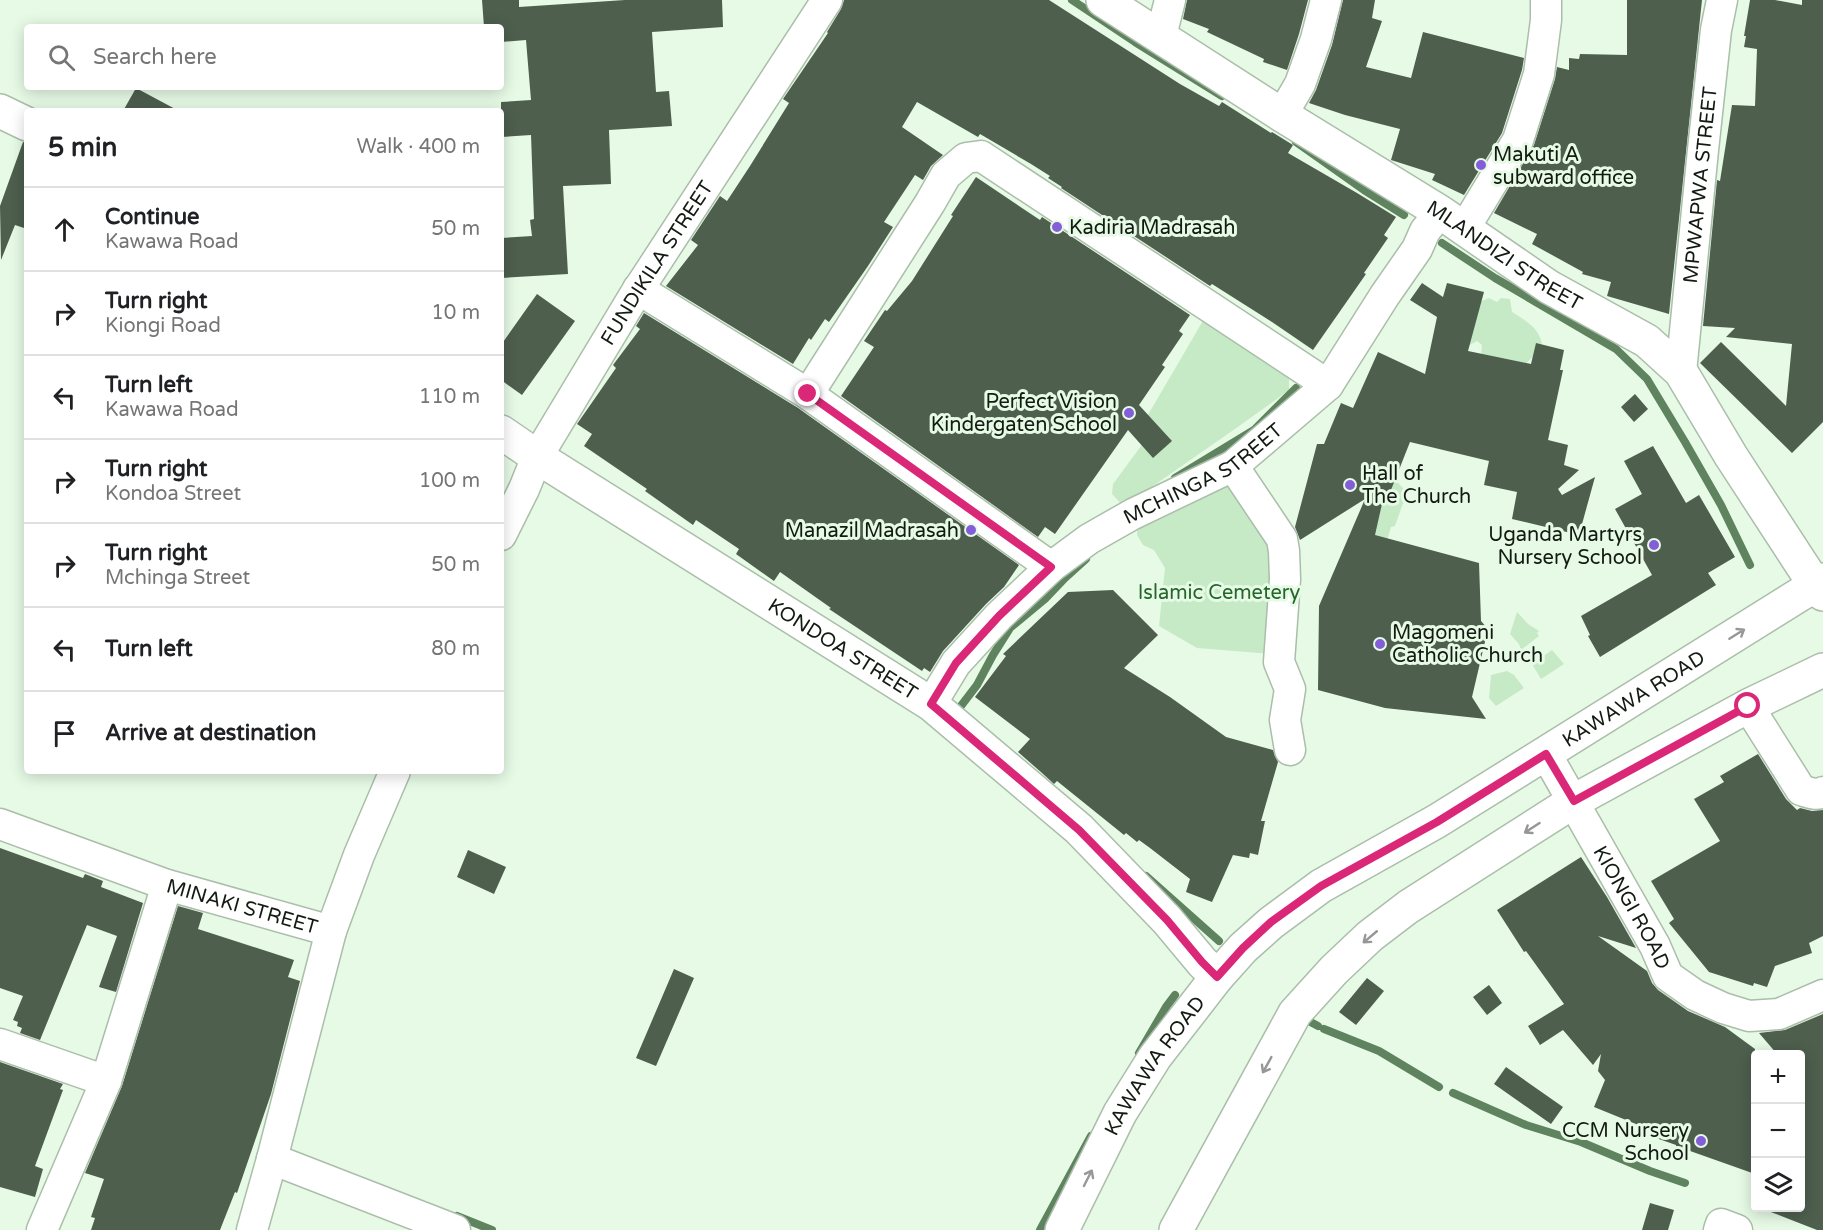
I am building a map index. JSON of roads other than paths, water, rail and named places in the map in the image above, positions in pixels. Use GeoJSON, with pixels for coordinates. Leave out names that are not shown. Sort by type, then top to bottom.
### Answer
{"type":"FeatureCollection","features":[{"type":"Feature","properties":{"kind":"main road","name":"MLANDIZI STREET"},"geometry":{"type":"LineString","coordinates":[[1103,0],[1282,115],[1452,220],[1549,287],[1647,341],[1681,372],[1731,456],[1820,586]]}},
{"type":"Feature","properties":{"kind":"main road"},"geometry":{"type":"LineString","coordinates":[[0,111],[24,123]]}},
{"type":"Feature","properties":{"kind":"main road"},"geometry":{"type":"LineString","coordinates":[[504,434],[540,459]]}},
{"type":"Feature","properties":{"kind":"main road","name":"KONDOA STREET"},"geometry":{"type":"LineString","coordinates":[[540,459],[931,704],[1079,830],[1167,920],[1217,977]]}},
{"type":"Feature","properties":{"kind":"main road","name":"KAWAWA ROAD"},"geometry":{"type":"LineString","coordinates":[[1062,1230],[1120,1113],[1155,1058],[1217,977],[1271,922],[1321,886],[1437,822],[1820,586]]}},
{"type":"Feature","properties":{"kind":"main road"},"geometry":{"type":"LineString","coordinates":[[1176,1230],[1295,1013],[1334,970],[1370,936],[1408,907],[1574,801],[1748,706],[1823,670]]}},
{"type":"Feature","properties":{"kind":"street","name":"FUNDIKILA STREET"},"geometry":{"type":"LineString","coordinates":[[504,529],[540,459],[638,289],[826,0]]}},
{"type":"Feature","properties":{"kind":"street"},"geometry":{"type":"LineString","coordinates":[[1161,36],[1170,0]]}},
{"type":"Feature","properties":{"kind":"street"},"geometry":{"type":"LineString","coordinates":[[1282,115],[1300,84],[1316,39],[1326,0]]}},
{"type":"Feature","properties":{"kind":"street","name":"MCHINGA STREET"},"geometry":{"type":"LineString","coordinates":[[931,704],[956,663],[999,616],[1051,567],[1089,538],[1233,466],[1328,385],[1417,249],[1425,231],[1452,220],[1518,140],[1539,74],[1545,31],[1546,0]]}},
{"type":"Feature","properties":{"kind":"street","name":"MPWAPWA STREET"},"geometry":{"type":"LineString","coordinates":[[1681,372],[1716,30],[1722,0]]}},
{"type":"Feature","properties":{"kind":"street"},"geometry":{"type":"LineString","coordinates":[[808,394],[946,175],[966,158],[981,156],[1328,385]]}},
{"type":"Feature","properties":{"kind":"street"},"geometry":{"type":"LineString","coordinates":[[638,289],[808,394],[1051,567]]}},
{"type":"Feature","properties":{"kind":"street"},"geometry":{"type":"LineString","coordinates":[[1233,466],[1282,539],[1284,588],[1279,662],[1290,689],[1284,720],[1290,750]]}},
{"type":"Feature","properties":{"kind":"street"},"geometry":{"type":"LineString","coordinates":[[1748,706],[1801,790],[1820,794],[1823,792]]}},
{"type":"Feature","properties":{"kind":"street","name":"KIONGI ROAD"},"geometry":{"type":"LineString","coordinates":[[1546,754],[1655,946],[1668,976],[1695,995],[1723,1008],[1749,1016],[1779,1014],[1823,995]]}},
{"type":"Feature","properties":{"kind":"street"},"geometry":{"type":"LineString","coordinates":[[331,931],[359,855],[394,774]]}},
{"type":"Feature","properties":{"kind":"street","name":"MINAKI STREET"},"geometry":{"type":"LineString","coordinates":[[0,824],[167,885],[331,931],[252,1230]]}},
{"type":"Feature","properties":{"kind":"street"},"geometry":{"type":"LineString","coordinates":[[42,1230],[106,1081],[167,885]]}},
{"type":"Feature","properties":{"kind":"street"},"geometry":{"type":"LineString","coordinates":[[0,1044],[106,1081]]}},
{"type":"Feature","properties":{"kind":"street"},"geometry":{"type":"LineString","coordinates":[[272,1159],[456,1230]]}},
{"type":"Feature","properties":{"kind":"waterway"},"geometry":{"type":"LineString","coordinates":[[1072,0],[1222,96]]}},
{"type":"Feature","properties":{"kind":"waterway"},"geometry":{"type":"LineString","coordinates":[[1296,142],[1404,215]]}},
{"type":"Feature","properties":{"kind":"waterway"},"geometry":{"type":"LineString","coordinates":[[1442,243],[1495,278],[1616,349],[1647,379],[1721,505],[1750,565]]}},
{"type":"Feature","properties":{"kind":"waterway"},"geometry":{"type":"LineString","coordinates":[[1175,478],[1254,430],[1296,388]]}},
{"type":"Feature","properties":{"kind":"waterway"},"geometry":{"type":"LineString","coordinates":[[954,715],[977,685],[1010,628],[1045,599],[1086,559]]}},
{"type":"Feature","properties":{"kind":"waterway"},"geometry":{"type":"LineString","coordinates":[[1146,876],[1219,941]]}},
{"type":"Feature","properties":{"kind":"waterway"},"geometry":{"type":"LineString","coordinates":[[1139,1053],[1175,995]]}},
{"type":"Feature","properties":{"kind":"waterway"},"geometry":{"type":"LineString","coordinates":[[1305,1019],[1318,1026]]}},
{"type":"Feature","properties":{"kind":"waterway"},"geometry":{"type":"LineString","coordinates":[[1324,1029],[1379,1051],[1439,1087]]}},
{"type":"Feature","properties":{"kind":"waterway"},"geometry":{"type":"LineString","coordinates":[[1453,1093],[1526,1125],[1581,1142],[1685,1183]]}},
{"type":"Feature","properties":{"kind":"waterway"},"geometry":{"type":"LineString","coordinates":[[1040,1230],[1091,1136]]}},
{"type":"Feature","properties":{"kind":"waterway"},"geometry":{"type":"LineString","coordinates":[[457,1216],[492,1230]]}},
{"type":"Feature","properties":{"kind":"place","name":"Makuti A subward office"},"geometry":{"type":"Point","coordinates":[1481,165]}},
{"type":"Feature","properties":{"kind":"place","name":"Kadiria Madrasah"},"geometry":{"type":"Point","coordinates":[1057,227]}},
{"type":"Feature","properties":{"kind":"place","name":"Perfect Vision Kindergaten School"},"geometry":{"type":"Point","coordinates":[1129,413]}},
{"type":"Feature","properties":{"kind":"place","name":"Hall of The Church"},"geometry":{"type":"Point","coordinates":[1350,485]}},
{"type":"Feature","properties":{"kind":"place","name":"Manazil Madrasah"},"geometry":{"type":"Point","coordinates":[971,530]}},
{"type":"Feature","properties":{"kind":"place","name":"Uganda Martyrs Nursery School"},"geometry":{"type":"Point","coordinates":[1654,545]}},
{"type":"Feature","properties":{"kind":"place","name":"Magomeni Catholic Church"},"geometry":{"type":"Point","coordinates":[1380,644]}},
{"type":"Feature","properties":{"kind":"place","name":"CCM Nursery School"},"geometry":{"type":"Point","coordinates":[1701,1141]}},
{"type":"Feature","properties":{"kind":"park label","name":"Islamic Cemetery"},"geometry":{"type":"Point","coordinates":[1219,592]}}]}
